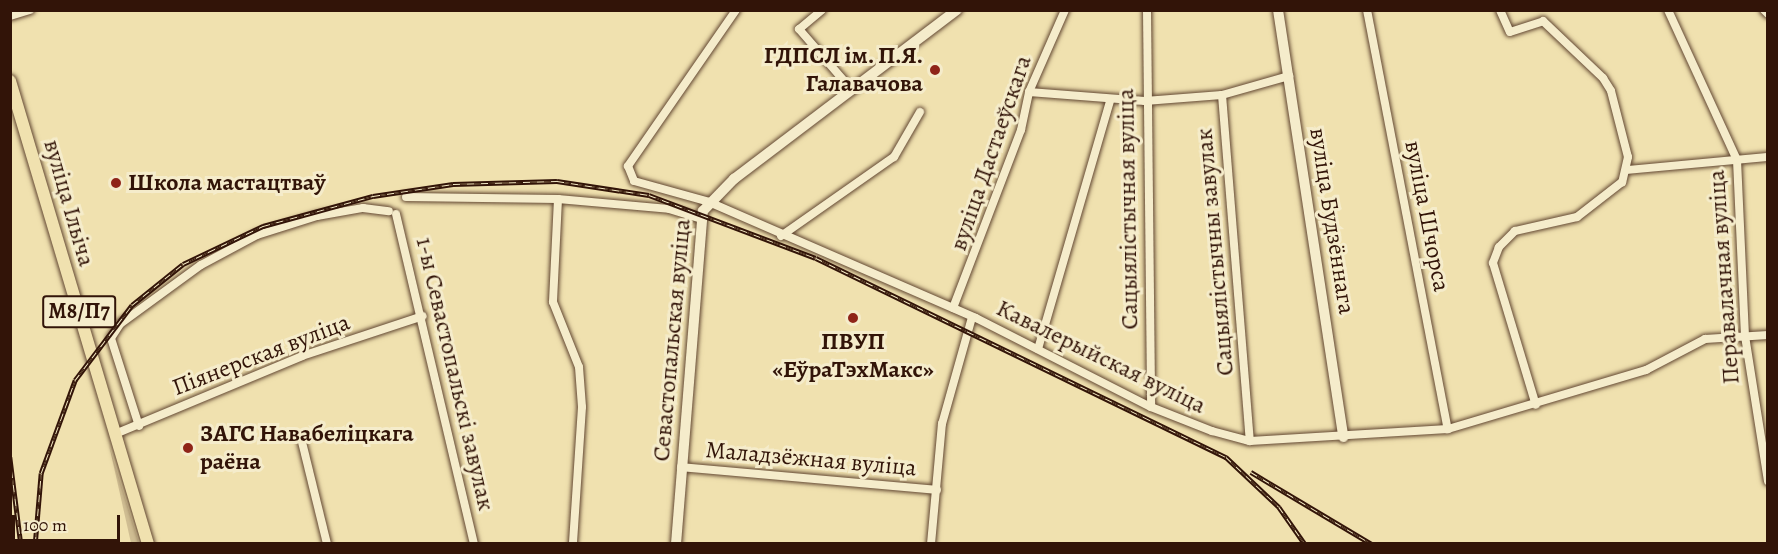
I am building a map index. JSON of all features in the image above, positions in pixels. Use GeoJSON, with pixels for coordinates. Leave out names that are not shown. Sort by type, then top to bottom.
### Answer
{"type":"FeatureCollection","features":[{"type":"Feature","properties":{"kind":"main road","name":"вуліца Ільіча"},"geometry":{"type":"LineString","coordinates":[[10,81],[148,543]]}},
{"type":"Feature","properties":{"kind":"street"},"geometry":{"type":"LineString","coordinates":[[10,16],[30,10]]}},
{"type":"Feature","properties":{"kind":"street"},"geometry":{"type":"LineString","coordinates":[[736,10],[628,166],[634,182],[709,202],[781,236],[974,318],[942,424],[931,543]]}},
{"type":"Feature","properties":{"kind":"street"},"geometry":{"type":"LineString","coordinates":[[822,10],[799,29],[852,90]]}},
{"type":"Feature","properties":{"kind":"street","name":"Севастопальская вуліца"},"geometry":{"type":"LineString","coordinates":[[676,543],[701,219],[709,202],[957,10]]}},
{"type":"Feature","properties":{"kind":"street","name":"вуліца Дастаеўскага"},"geometry":{"type":"LineString","coordinates":[[953,308],[1021,130],[1029,92],[1065,10]]}},
{"type":"Feature","properties":{"kind":"street","name":"Сацыялістычная вуліца"},"geometry":{"type":"LineString","coordinates":[[1147,10],[1145,101],[1151,407]]}},
{"type":"Feature","properties":{"kind":"street","name":"вуліца Будзённага"},"geometry":{"type":"LineString","coordinates":[[1278,10],[1343,437]]}},
{"type":"Feature","properties":{"kind":"street","name":"вуліца Шчорса"},"geometry":{"type":"LineString","coordinates":[[1367,10],[1448,429]]}},
{"type":"Feature","properties":{"kind":"street"},"geometry":{"type":"LineString","coordinates":[[1500,10],[1510,32],[1542,21],[1603,78],[1622,130],[1627,170],[1622,182],[1578,217],[1529,225],[1499,247],[1493,263],[1536,405]]}},
{"type":"Feature","properties":{"kind":"street","name":"Перавалачная вуліца"},"geometry":{"type":"LineString","coordinates":[[1668,10],[1737,160],[1745,336],[1767,482]]}},
{"type":"Feature","properties":{"kind":"street"},"geometry":{"type":"LineString","coordinates":[[1764,10],[1767,14]]}},
{"type":"Feature","properties":{"kind":"street"},"geometry":{"type":"LineString","coordinates":[[1029,92],[1110,101],[1145,101],[1222,95],[1289,76]]}},
{"type":"Feature","properties":{"kind":"street","name":"Сацыялістычны завулак"},"geometry":{"type":"LineString","coordinates":[[1222,95],[1250,441]]}},
{"type":"Feature","properties":{"kind":"street"},"geometry":{"type":"LineString","coordinates":[[1038,349],[1110,101]]}},
{"type":"Feature","properties":{"kind":"street"},"geometry":{"type":"LineString","coordinates":[[781,236],[894,157],[920,112]]}},
{"type":"Feature","properties":{"kind":"street"},"geometry":{"type":"LineString","coordinates":[[1627,170],[1767,157]]}},
{"type":"Feature","properties":{"kind":"street"},"geometry":{"type":"LineString","coordinates":[[406,197],[558,199],[669,209],[701,219]]}},
{"type":"Feature","properties":{"kind":"street"},"geometry":{"type":"LineString","coordinates":[[558,199],[554,302],[579,367],[582,407],[573,543]]}},
{"type":"Feature","properties":{"kind":"street","name":"1-ы Севастопальскі завулак"},"geometry":{"type":"LineString","coordinates":[[139,426],[111,338],[120,324],[184,276],[258,235],[317,216],[363,208],[393,213],[423,316],[474,543]]}},
{"type":"Feature","properties":{"kind":"street","name":"Піянерская вуліца"},"geometry":{"type":"LineString","coordinates":[[116,434],[302,356],[423,316]]}},
{"type":"Feature","properties":{"kind":"street","name":"Кавалерыйская вуліца"},"geometry":{"type":"LineString","coordinates":[[974,318],[1151,407],[1250,441],[1448,429],[1536,405],[1646,370],[1705,339],[1767,335]]}},
{"type":"Feature","properties":{"kind":"street"},"geometry":{"type":"LineString","coordinates":[[302,442],[327,543]]}},
{"type":"Feature","properties":{"kind":"street","name":"Маладзёжная вуліца"},"geometry":{"type":"LineString","coordinates":[[681,467],[937,490]]}},
{"type":"Feature","properties":{"kind":"shaded area"},"geometry":{"type":"Polygon","coordinates":[[[109,445],[139,543],[131,543],[109,445]]]}},
{"type":"Feature","properties":{"kind":"railway"},"geometry":{"type":"LineString","coordinates":[[35,544],[41,473],[75,380],[132,305],[183,264],[263,226],[373,196],[453,184],[557,181],[649,195],[816,258],[1226,457],[1279,507],[1305,544]]}},
{"type":"Feature","properties":{"kind":"railway"},"geometry":{"type":"LineString","coordinates":[[10,457],[21,544]]}},
{"type":"Feature","properties":{"kind":"railway"},"geometry":{"type":"LineString","coordinates":[[1251,472],[1372,544]]}},
{"type":"Feature","properties":{"kind":"place","name":"ГДПСЛ ім. П.Я. Галавачова"},"geometry":{"type":"Point","coordinates":[935,70]}},
{"type":"Feature","properties":{"kind":"place","name":"Школа мастацтваў"},"geometry":{"type":"Point","coordinates":[116,183]}},
{"type":"Feature","properties":{"kind":"place","name":"ПВУП «ЕўраТэхМакс»"},"geometry":{"type":"Point","coordinates":[853,318]}},
{"type":"Feature","properties":{"kind":"place","name":"ЗАГС Навабеліцкага раёна"},"geometry":{"type":"Point","coordinates":[188,448]}}]}
